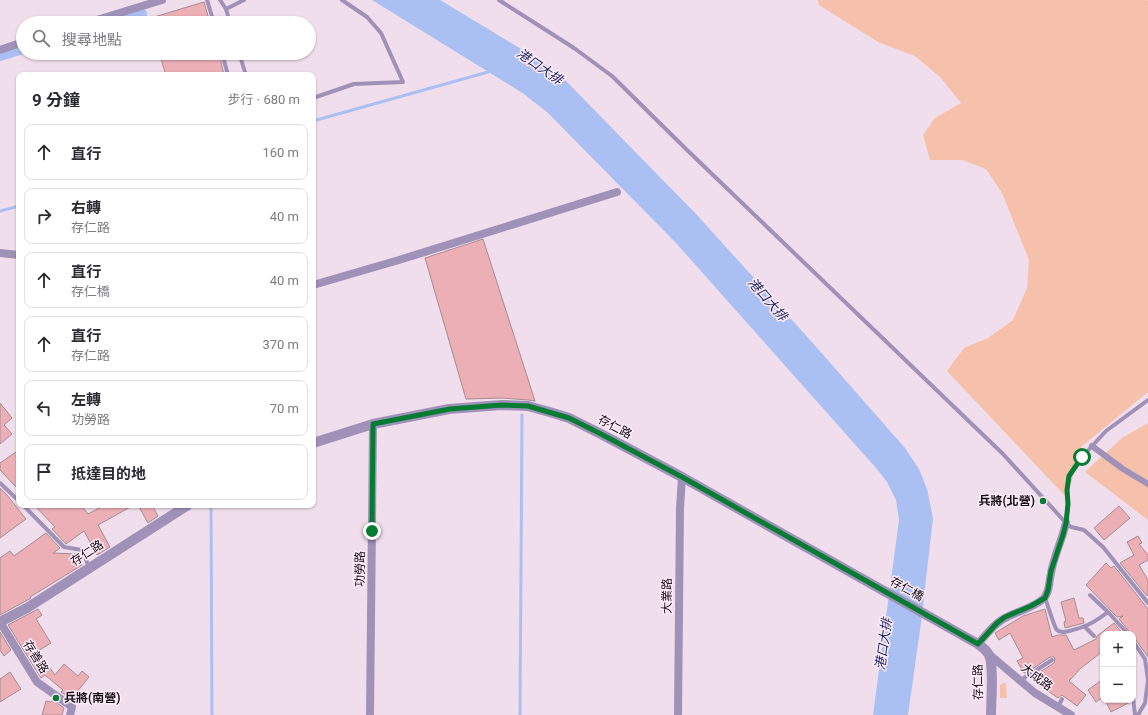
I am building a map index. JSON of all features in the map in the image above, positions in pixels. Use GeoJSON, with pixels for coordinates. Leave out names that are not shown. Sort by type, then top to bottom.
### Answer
{"type":"FeatureCollection","features":[{"type":"Feature","properties":{"kind":"street"},"geometry":{"type":"LineString","coordinates":[[110,16],[162,0]]}},
{"type":"Feature","properties":{"kind":"street"},"geometry":{"type":"LineString","coordinates":[[0,50],[16,44]]}},
{"type":"Feature","properties":{"kind":"street"},"geometry":{"type":"LineString","coordinates":[[316,284],[617,192]]}},
{"type":"Feature","properties":{"kind":"street"},"geometry":{"type":"LineString","coordinates":[[0,253],[16,255]]}},
{"type":"Feature","properties":{"kind":"street","name":"存仁路"},"geometry":{"type":"LineString","coordinates":[[316,442],[373,424],[450,409],[502,405],[528,406],[569,418],[601,434],[779,531],[877,588]]}},
{"type":"Feature","properties":{"kind":"street","name":"功勞路"},"geometry":{"type":"LineString","coordinates":[[370,715],[373,424]]}},
{"type":"Feature","properties":{"kind":"street"},"geometry":{"type":"LineString","coordinates":[[1092,446],[1123,469],[1148,484]]}},
{"type":"Feature","properties":{"kind":"street","name":"大業路"},"geometry":{"type":"LineString","coordinates":[[678,715],[680,508],[682,477]]}},
{"type":"Feature","properties":{"kind":"street","name":"存仁路"},"geometry":{"type":"LineString","coordinates":[[0,622],[27,608],[183,508]]}},
{"type":"Feature","properties":{"kind":"street"},"geometry":{"type":"LineString","coordinates":[[978,644],[997,623],[1005,617],[1031,606],[1045,598],[1051,571],[1066,523]]}},
{"type":"Feature","properties":{"kind":"street","name":"存仁橋"},"geometry":{"type":"LineString","coordinates":[[877,588],[924,614]]}},
{"type":"Feature","properties":{"kind":"street","name":"存仁路"},"geometry":{"type":"LineString","coordinates":[[924,614],[978,644],[990,655],[991,715]]}},
{"type":"Feature","properties":{"kind":"street","name":"存善路"},"geometry":{"type":"LineString","coordinates":[[0,622],[37,682],[72,707],[70,715]]}},
{"type":"Feature","properties":{"kind":"street","name":"大成路"},"geometry":{"type":"LineString","coordinates":[[990,655],[1035,693],[1060,711],[1071,715]]}},
{"type":"Feature","properties":{"kind":"lane"},"geometry":{"type":"LineString","coordinates":[[207,0],[212,16]]}},
{"type":"Feature","properties":{"kind":"lane"},"geometry":{"type":"LineString","coordinates":[[220,0],[226,9],[228,16]]}},
{"type":"Feature","properties":{"kind":"lane"},"geometry":{"type":"LineString","coordinates":[[226,9],[244,0]]}},
{"type":"Feature","properties":{"kind":"lane"},"geometry":{"type":"LineString","coordinates":[[316,97],[354,84],[403,82],[381,33],[367,16],[342,0]]}},
{"type":"Feature","properties":{"kind":"lane"},"geometry":{"type":"LineString","coordinates":[[499,0],[574,48],[612,76],[1003,454],[1066,523],[1071,527],[1084,530],[1103,547],[1148,603]]}},
{"type":"Feature","properties":{"kind":"lane"},"geometry":{"type":"LineString","coordinates":[[224,60],[227,72]]}},
{"type":"Feature","properties":{"kind":"lane"},"geometry":{"type":"LineString","coordinates":[[241,60],[245,72]]}},
{"type":"Feature","properties":{"kind":"lane"},"geometry":{"type":"LineString","coordinates":[[1066,523],[1069,476],[1082,457],[1106,431],[1148,400]]}},
{"type":"Feature","properties":{"kind":"lane"},"geometry":{"type":"LineString","coordinates":[[0,483],[16,498]]}},
{"type":"Feature","properties":{"kind":"lane"},"geometry":{"type":"LineString","coordinates":[[26,508],[64,547],[82,550],[89,567]]}},
{"type":"Feature","properties":{"kind":"lane"},"geometry":{"type":"LineString","coordinates":[[1090,594],[1125,631]]}},
{"type":"Feature","properties":{"kind":"lane"},"geometry":{"type":"LineString","coordinates":[[1045,598],[1056,629],[1059,632],[1085,627],[1098,620],[1108,612]]}},
{"type":"Feature","properties":{"kind":"lane"},"geometry":{"type":"LineString","coordinates":[[1085,627],[1094,636]]}},
{"type":"Feature","properties":{"kind":"lane"},"geometry":{"type":"LineString","coordinates":[[1136,644],[1147,657],[1148,680],[1145,703],[1138,715]]}},
{"type":"Feature","properties":{"kind":"lane"},"geometry":{"type":"LineString","coordinates":[[1021,680],[1052,660]]}},
{"type":"Feature","properties":{"kind":"lane"},"geometry":{"type":"LineString","coordinates":[[1060,711],[1062,699]]}},
{"type":"Feature","properties":{"kind":"lane"},"geometry":{"type":"LineString","coordinates":[[1134,703],[1135,715]]}},
{"type":"Feature","properties":{"kind":"shaded area"},"geometry":{"type":"Polygon","coordinates":[[[818,0],[1148,1],[1148,392],[1081,447],[1067,498],[947,371],[964,348],[988,338],[1013,320],[1027,288],[1029,260],[1002,193],[986,169],[962,160],[930,160],[923,135],[935,118],[961,103],[940,77],[915,56],[878,42],[819,5],[818,0]]]}},
{"type":"Feature","properties":{"kind":"shaded area"},"geometry":{"type":"Polygon","coordinates":[[[1148,423],[1148,520],[1085,472],[1122,438],[1148,423]]]}},
{"type":"Feature","properties":{"kind":"shaded area"},"geometry":{"type":"Polygon","coordinates":[[[1006,683],[1007,698],[1000,698],[1000,685],[1006,683]]]}},
{"type":"Feature","properties":{"kind":"water","name":"港口大排"},"geometry":{"type":"Polygon","coordinates":[[[372,0],[440,0],[541,61],[566,81],[696,214],[905,448],[919,469],[927,489],[933,518],[921,623],[908,715],[873,715],[899,520],[896,500],[887,482],[676,243],[548,113],[524,94],[372,0]]]}},
{"type":"Feature","properties":{"kind":"building"},"geometry":{"type":"Polygon","coordinates":[[[204,2],[208,16],[158,16],[204,2]]]}},
{"type":"Feature","properties":{"kind":"building"},"geometry":{"type":"Polygon","coordinates":[[[161,60],[221,60],[223,72],[165,72],[161,60]]]}},
{"type":"Feature","properties":{"kind":"building"},"geometry":{"type":"Polygon","coordinates":[[[483,239],[535,401],[502,398],[466,399],[425,258],[483,239]]]}},
{"type":"Feature","properties":{"kind":"building"},"geometry":{"type":"Polygon","coordinates":[[[0,403],[12,418],[4,425],[12,434],[0,444],[0,403]]]}},
{"type":"Feature","properties":{"kind":"building"},"geometry":{"type":"Polygon","coordinates":[[[16,452],[16,487],[0,470],[0,463],[16,452]]]}},
{"type":"Feature","properties":{"kind":"building"},"geometry":{"type":"Polygon","coordinates":[[[0,488],[26,519],[0,538],[0,488]]]}},
{"type":"Feature","properties":{"kind":"building"},"geometry":{"type":"Polygon","coordinates":[[[1119,506],[1130,518],[1104,540],[1094,528],[1119,506]]]}},
{"type":"Feature","properties":{"kind":"building"},"geometry":{"type":"Polygon","coordinates":[[[37,508],[83,508],[88,514],[99,508],[129,508],[98,525],[110,547],[97,555],[84,531],[66,544],[52,529],[55,527],[37,508]]]}},
{"type":"Feature","properties":{"kind":"building"},"geometry":{"type":"Polygon","coordinates":[[[140,508],[154,508],[158,516],[148,523],[140,508]]]}},
{"type":"Feature","properties":{"kind":"building"},"geometry":{"type":"Polygon","coordinates":[[[46,533],[60,548],[53,553],[78,554],[82,565],[30,597],[31,598],[0,615],[0,558],[10,551],[14,556],[46,533]]]}},
{"type":"Feature","properties":{"kind":"building"},"geometry":{"type":"Polygon","coordinates":[[[1138,536],[1142,543],[1139,544],[1148,555],[1148,560],[1139,565],[1148,580],[1147,596],[1120,563],[1134,555],[1127,542],[1138,536]]]}},
{"type":"Feature","properties":{"kind":"building"},"geometry":{"type":"Polygon","coordinates":[[[1106,563],[1111,568],[1114,566],[1148,609],[1148,657],[1136,640],[1136,631],[1129,631],[1119,619],[1123,616],[1117,617],[1086,585],[1106,563]]]}},
{"type":"Feature","properties":{"kind":"building"},"geometry":{"type":"Polygon","coordinates":[[[1074,598],[1079,618],[1083,618],[1084,623],[1065,628],[1064,622],[1066,621],[1061,602],[1074,598]]]}},
{"type":"Feature","properties":{"kind":"building"},"geometry":{"type":"Polygon","coordinates":[[[38,609],[42,615],[36,619],[51,643],[38,651],[55,675],[64,664],[78,676],[82,671],[89,677],[72,698],[61,692],[63,690],[45,675],[41,678],[8,625],[38,609]]]}},
{"type":"Feature","properties":{"kind":"building"},"geometry":{"type":"Polygon","coordinates":[[[1045,609],[1052,637],[1066,635],[1074,650],[1096,639],[1100,634],[1100,653],[1081,668],[1069,681],[1086,695],[1077,706],[1062,695],[1058,698],[1038,684],[1032,677],[1054,663],[1054,657],[1050,657],[1028,672],[1024,673],[1017,661],[1023,658],[1010,633],[999,640],[995,633],[1023,616],[1045,609]]]}},
{"type":"Feature","properties":{"kind":"building"},"geometry":{"type":"Polygon","coordinates":[[[1114,623],[1121,631],[1104,631],[1114,623]]]}},
{"type":"Feature","properties":{"kind":"building"},"geometry":{"type":"Polygon","coordinates":[[[0,632],[11,650],[4,656],[0,650],[0,632]]]}},
{"type":"Feature","properties":{"kind":"building"},"geometry":{"type":"Polygon","coordinates":[[[10,672],[21,689],[0,702],[0,679],[10,672]]]}},
{"type":"Feature","properties":{"kind":"building"},"geometry":{"type":"Polygon","coordinates":[[[1100,681],[1100,699],[1096,702],[1088,690],[1100,681]]]}},
{"type":"Feature","properties":{"kind":"building"},"geometry":{"type":"Polygon","coordinates":[[[53,700],[64,708],[62,715],[42,715],[46,701],[51,702],[53,700]]]}},
{"type":"Feature","properties":{"kind":"building"},"geometry":{"type":"Polygon","coordinates":[[[1106,703],[1128,703],[1111,712],[1106,703]]]}},
{"type":"Feature","properties":{"kind":"waterway"},"geometry":{"type":"LineString","coordinates":[[135,16],[142,14]]}},
{"type":"Feature","properties":{"kind":"waterway"},"geometry":{"type":"LineString","coordinates":[[0,56],[16,51]]}},
{"type":"Feature","properties":{"kind":"waterway"},"geometry":{"type":"LineString","coordinates":[[316,120],[488,72]]}},
{"type":"Feature","properties":{"kind":"waterway"},"geometry":{"type":"LineString","coordinates":[[0,211],[16,207]]}},
{"type":"Feature","properties":{"kind":"waterway"},"geometry":{"type":"LineString","coordinates":[[520,715],[522,415]]}},
{"type":"Feature","properties":{"kind":"waterway"},"geometry":{"type":"LineString","coordinates":[[211,508],[212,715]]}},
{"type":"Feature","properties":{"kind":"place","name":"兵將(北營)"},"geometry":{"type":"Point","coordinates":[1043,501]}},
{"type":"Feature","properties":{"kind":"place","name":"兵將(南營)"},"geometry":{"type":"Point","coordinates":[56,698]}},
{"type":"Feature","properties":{"kind":"route"},"geometry":{"type":"LineString","coordinates":[[372,531],[373,424],[450,409],[502,405],[528,406],[569,418],[601,434],[779,531],[978,644],[997,623],[1005,617],[1040,602],[1045,598],[1051,571],[1066,523],[1069,476],[1082,457]]}}]}
